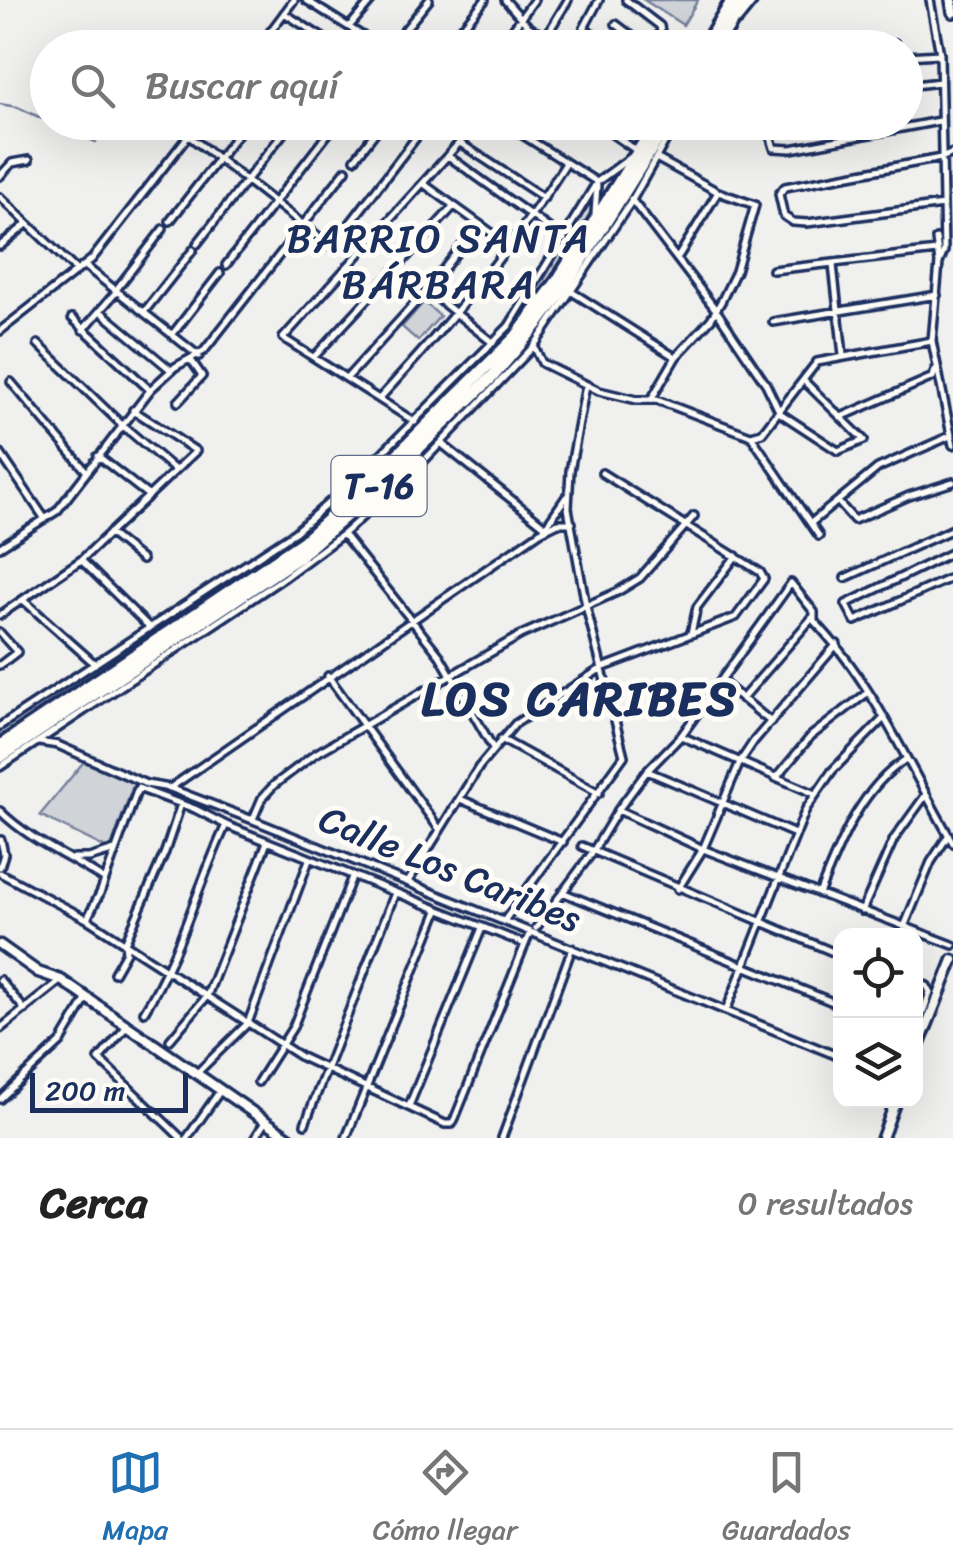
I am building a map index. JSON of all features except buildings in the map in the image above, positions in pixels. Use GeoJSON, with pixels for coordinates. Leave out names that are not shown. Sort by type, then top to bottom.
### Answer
{"type":"FeatureCollection","features":[{"type":"Feature","properties":{"kind":"highway"},"geometry":{"type":"LineString","coordinates":[[715,30],[732,0]]}},
{"type":"Feature","properties":{"kind":"highway"},"geometry":{"type":"LineString","coordinates":[[727,30],[744,0]]}},
{"type":"Feature","properties":{"kind":"highway","name":"T-16"},"geometry":{"type":"LineString","coordinates":[[0,746],[284,556],[329,521],[516,337],[557,282],[646,140]]}},
{"type":"Feature","properties":{"kind":"highway","name":"T-16"},"geometry":{"type":"LineString","coordinates":[[0,757],[335,528],[516,351],[565,287],[657,140]]}},
{"type":"Feature","properties":{"kind":"main road"},"geometry":{"type":"LineString","coordinates":[[951,0],[953,12]]}},
{"type":"Feature","properties":{"kind":"street"},"geometry":{"type":"LineString","coordinates":[[271,30],[294,0]]}},
{"type":"Feature","properties":{"kind":"street"},"geometry":{"type":"LineString","coordinates":[[306,0],[355,30]]}},
{"type":"Feature","properties":{"kind":"street"},"geometry":{"type":"LineString","coordinates":[[316,6],[322,0]]}},
{"type":"Feature","properties":{"kind":"street"},"geometry":{"type":"LineString","coordinates":[[350,27],[372,0]]}},
{"type":"Feature","properties":{"kind":"street"},"geometry":{"type":"LineString","coordinates":[[404,30],[428,0]]}},
{"type":"Feature","properties":{"kind":"street"},"geometry":{"type":"LineString","coordinates":[[460,30],[485,0]]}},
{"type":"Feature","properties":{"kind":"street"},"geometry":{"type":"LineString","coordinates":[[505,0],[536,30]]}},
{"type":"Feature","properties":{"kind":"street"},"geometry":{"type":"LineString","coordinates":[[513,30],[534,0]]}},
{"type":"Feature","properties":{"kind":"street"},"geometry":{"type":"LineString","coordinates":[[551,30],[568,0]]}},
{"type":"Feature","properties":{"kind":"street"},"geometry":{"type":"LineString","coordinates":[[587,30],[584,28],[599,0]]}},
{"type":"Feature","properties":{"kind":"street"},"geometry":{"type":"LineString","coordinates":[[626,0],[660,30]]}},
{"type":"Feature","properties":{"kind":"street"},"geometry":{"type":"LineString","coordinates":[[731,30],[755,0]]}},
{"type":"Feature","properties":{"kind":"street"},"geometry":{"type":"LineString","coordinates":[[930,0],[940,54],[944,148],[944,251],[939,264]]}},
{"type":"Feature","properties":{"kind":"street"},"geometry":{"type":"LineString","coordinates":[[284,13],[312,30]]}},
{"type":"Feature","properties":{"kind":"street"},"geometry":{"type":"LineString","coordinates":[[616,24],[624,30]]}},
{"type":"Feature","properties":{"kind":"street"},"geometry":{"type":"LineString","coordinates":[[923,55],[940,54]]}},
{"type":"Feature","properties":{"kind":"street"},"geometry":{"type":"LineString","coordinates":[[923,84],[940,82]]}},
{"type":"Feature","properties":{"kind":"street"},"geometry":{"type":"LineString","coordinates":[[923,124],[940,121]]}},
{"type":"Feature","properties":{"kind":"street"},"geometry":{"type":"LineString","coordinates":[[0,331],[85,266],[186,140]]}},
{"type":"Feature","properties":{"kind":"street"},"geometry":{"type":"LineString","coordinates":[[194,140],[332,247],[414,140]]}},
{"type":"Feature","properties":{"kind":"street"},"geometry":{"type":"LineString","coordinates":[[170,221],[232,140]]}},
{"type":"Feature","properties":{"kind":"street"},"geometry":{"type":"LineString","coordinates":[[144,312],[278,140]]}},
{"type":"Feature","properties":{"kind":"street"},"geometry":{"type":"LineString","coordinates":[[226,265],[323,140]]}},
{"type":"Feature","properties":{"kind":"street"},"geometry":{"type":"LineString","coordinates":[[355,159],[369,140]]}},
{"type":"Feature","properties":{"kind":"street"},"geometry":{"type":"LineString","coordinates":[[415,422],[283,338],[463,140]]}},
{"type":"Feature","properties":{"kind":"street"},"geometry":{"type":"LineString","coordinates":[[531,140],[597,182]]}},
{"type":"Feature","properties":{"kind":"street"},"geometry":{"type":"LineString","coordinates":[[0,726],[301,527],[359,476],[493,343],[521,310],[597,182],[639,152],[621,140]]}},
{"type":"Feature","properties":{"kind":"street"},"geometry":{"type":"LineString","coordinates":[[0,768],[285,577],[342,534],[442,444],[534,346],[667,140]]}},
{"type":"Feature","properties":{"kind":"street"},"geometry":{"type":"LineString","coordinates":[[772,140],[774,148],[790,149],[838,140]]}},
{"type":"Feature","properties":{"kind":"street"},"geometry":{"type":"LineString","coordinates":[[460,143],[544,198]]}},
{"type":"Feature","properties":{"kind":"street"},"geometry":{"type":"LineString","coordinates":[[943,204],[807,224],[784,216],[780,194],[785,188],[953,153]]}},
{"type":"Feature","properties":{"kind":"street"},"geometry":{"type":"LineString","coordinates":[[448,156],[564,239]]}},
{"type":"Feature","properties":{"kind":"street"},"geometry":{"type":"LineString","coordinates":[[651,400],[676,357],[716,310],[736,271],[754,206],[718,192],[657,159]]}},
{"type":"Feature","properties":{"kind":"street"},"geometry":{"type":"LineString","coordinates":[[0,176],[12,163],[28,160]]}},
{"type":"Feature","properties":{"kind":"street"},"geometry":{"type":"LineString","coordinates":[[378,398],[456,314],[531,218],[566,162]]}},
{"type":"Feature","properties":{"kind":"street"},"geometry":{"type":"LineString","coordinates":[[0,546],[63,505],[133,410],[171,370],[199,356],[346,170]]}},
{"type":"Feature","properties":{"kind":"street"},"geometry":{"type":"LineString","coordinates":[[595,222],[597,182]]}},
{"type":"Feature","properties":{"kind":"street"},"geometry":{"type":"LineString","coordinates":[[632,182],[630,202],[678,257],[716,310],[766,384],[780,413],[838,451],[864,440],[803,380]]}},
{"type":"Feature","properties":{"kind":"street"},"geometry":{"type":"LineString","coordinates":[[424,184],[510,246]]}},
{"type":"Feature","properties":{"kind":"street"},"geometry":{"type":"LineString","coordinates":[[678,257],[718,192]]}},
{"type":"Feature","properties":{"kind":"street"},"geometry":{"type":"LineString","coordinates":[[0,197],[78,272]]}},
{"type":"Feature","properties":{"kind":"street"},"geometry":{"type":"LineString","coordinates":[[314,358],[452,207]]}},
{"type":"Feature","properties":{"kind":"street"},"geometry":{"type":"LineString","coordinates":[[0,246],[27,224]]}},
{"type":"Feature","properties":{"kind":"street"},"geometry":{"type":"LineString","coordinates":[[347,378],[427,290],[479,224]]}},
{"type":"Feature","properties":{"kind":"street"},"geometry":{"type":"LineString","coordinates":[[83,330],[163,229]]}},
{"type":"Feature","properties":{"kind":"street"},"geometry":{"type":"LineString","coordinates":[[936,238],[939,264],[932,341],[953,445]]}},
{"type":"Feature","properties":{"kind":"street"},"geometry":{"type":"LineString","coordinates":[[773,270],[937,251]]}},
{"type":"Feature","properties":{"kind":"street"},"geometry":{"type":"LineString","coordinates":[[833,265],[843,356]]}},
{"type":"Feature","properties":{"kind":"street"},"geometry":{"type":"LineString","coordinates":[[85,266],[199,356]]}},
{"type":"Feature","properties":{"kind":"street"},"geometry":{"type":"LineString","coordinates":[[172,334],[220,273]]}},
{"type":"Feature","properties":{"kind":"street"},"geometry":{"type":"LineString","coordinates":[[427,290],[493,343]]}},
{"type":"Feature","properties":{"kind":"street"},"geometry":{"type":"LineString","coordinates":[[572,292],[676,357]]}},
{"type":"Feature","properties":{"kind":"street"},"geometry":{"type":"LineString","coordinates":[[774,322],[937,295]]}},
{"type":"Feature","properties":{"kind":"street"},"geometry":{"type":"LineString","coordinates":[[100,310],[171,370]]}},
{"type":"Feature","properties":{"kind":"street"},"geometry":{"type":"LineString","coordinates":[[72,318],[150,390]]}},
{"type":"Feature","properties":{"kind":"street"},"geometry":{"type":"LineString","coordinates":[[534,346],[542,363],[600,392],[651,400],[750,436],[762,433],[817,362],[932,341]]}},
{"type":"Feature","properties":{"kind":"street"},"geometry":{"type":"LineString","coordinates":[[38,344],[175,470]]}},
{"type":"Feature","properties":{"kind":"street"},"geometry":{"type":"LineString","coordinates":[[178,402],[202,376],[191,360]]}},
{"type":"Feature","properties":{"kind":"street"},"geometry":{"type":"LineString","coordinates":[[841,416],[933,377],[935,369]]}},
{"type":"Feature","properties":{"kind":"street"},"geometry":{"type":"LineString","coordinates":[[11,382],[87,472]]}},
{"type":"Feature","properties":{"kind":"street"},"geometry":{"type":"LineString","coordinates":[[504,921],[619,766],[625,749],[586,606],[568,494],[586,385]]}},
{"type":"Feature","properties":{"kind":"street"},"geometry":{"type":"LineString","coordinates":[[0,615],[81,560],[196,451],[133,410]]}},
{"type":"Feature","properties":{"kind":"street"},"geometry":{"type":"LineString","coordinates":[[750,436],[819,536]]}},
{"type":"Feature","properties":{"kind":"street"},"geometry":{"type":"LineString","coordinates":[[811,523],[839,503],[862,478],[950,436]]}},
{"type":"Feature","properties":{"kind":"street"},"geometry":{"type":"LineString","coordinates":[[442,444],[543,530]]}},
{"type":"Feature","properties":{"kind":"street"},"geometry":{"type":"LineString","coordinates":[[0,455],[45,519]]}},
{"type":"Feature","properties":{"kind":"street"},"geometry":{"type":"LineString","coordinates":[[98,456],[149,496]]}},
{"type":"Feature","properties":{"kind":"street"},"geometry":{"type":"LineString","coordinates":[[359,476],[397,456]]}},
{"type":"Feature","properties":{"kind":"street"},"geometry":{"type":"LineString","coordinates":[[408,882],[459,798],[501,739],[552,698],[602,668],[736,617],[761,586],[764,579],[760,572],[602,473]]}},
{"type":"Feature","properties":{"kind":"street"},"geometry":{"type":"LineString","coordinates":[[839,503],[854,520],[953,482]]}},
{"type":"Feature","properties":{"kind":"street"},"geometry":{"type":"LineString","coordinates":[[543,530],[568,494]]}},
{"type":"Feature","properties":{"kind":"street"},"geometry":{"type":"LineString","coordinates":[[253,820],[262,798],[285,776],[363,725],[521,635],[640,578],[694,516]]}},
{"type":"Feature","properties":{"kind":"street"},"geometry":{"type":"LineString","coordinates":[[170,788],[543,530],[558,522],[572,524]]}},
{"type":"Feature","properties":{"kind":"street"},"geometry":{"type":"LineString","coordinates":[[284,556],[301,527]]}},
{"type":"Feature","properties":{"kind":"street"},"geometry":{"type":"LineString","coordinates":[[844,578],[953,529]]}},
{"type":"Feature","properties":{"kind":"street"},"geometry":{"type":"LineString","coordinates":[[110,533],[142,560]]}},
{"type":"Feature","properties":{"kind":"street"},"geometry":{"type":"LineString","coordinates":[[342,534],[452,674],[493,748]]}},
{"type":"Feature","properties":{"kind":"street"},"geometry":{"type":"LineString","coordinates":[[953,552],[846,604],[855,622],[953,576]]}},
{"type":"Feature","properties":{"kind":"street"},"geometry":{"type":"LineString","coordinates":[[691,633],[697,608],[736,556]]}},
{"type":"Feature","properties":{"kind":"street"},"geometry":{"type":"LineString","coordinates":[[81,560],[150,628]]}},
{"type":"Feature","properties":{"kind":"street"},"geometry":{"type":"LineString","coordinates":[[1,840],[4,854],[0,870],[87,918],[281,1045],[326,1070],[452,1124],[533,930],[592,853],[618,810],[681,736],[791,583],[814,612],[814,621],[837,644],[884,718],[953,843]]}},
{"type":"Feature","properties":{"kind":"street"},"geometry":{"type":"LineString","coordinates":[[23,600],[95,664]]}},
{"type":"Feature","properties":{"kind":"street"},"geometry":{"type":"LineString","coordinates":[[742,699],[810,624],[814,612]]}},
{"type":"Feature","properties":{"kind":"street"},"geometry":{"type":"LineString","coordinates":[[0,633],[17,652],[0,665]]}},
{"type":"Feature","properties":{"kind":"street"},"geometry":{"type":"LineString","coordinates":[[678,889],[703,849],[740,762],[837,644]]}},
{"type":"Feature","properties":{"kind":"street"},"geometry":{"type":"LineString","coordinates":[[328,676],[440,830]]}},
{"type":"Feature","properties":{"kind":"street"},"geometry":{"type":"LineString","coordinates":[[721,681],[771,722]]}},
{"type":"Feature","properties":{"kind":"street"},"geometry":{"type":"LineString","coordinates":[[776,778],[811,736],[868,693]]}},
{"type":"Feature","properties":{"kind":"street"},"geometry":{"type":"LineString","coordinates":[[726,1011],[795,834],[815,794],[884,718]]}},
{"type":"Feature","properties":{"kind":"street"},"geometry":{"type":"LineString","coordinates":[[53,732],[58,745]]}},
{"type":"Feature","properties":{"kind":"street"},"geometry":{"type":"LineString","coordinates":[[681,736],[815,794]]}},
{"type":"Feature","properties":{"kind":"street"},"geometry":{"type":"LineString","coordinates":[[501,739],[599,793]]}},
{"type":"Feature","properties":{"kind":"street","name":"Calle Los Caribes"},"geometry":{"type":"LineString","coordinates":[[38,742],[58,745],[146,784],[170,788],[253,820],[833,1053]]}},
{"type":"Feature","properties":{"kind":"street"},"geometry":{"type":"LineString","coordinates":[[818,894],[850,821],[906,758]]}},
{"type":"Feature","properties":{"kind":"street"},"geometry":{"type":"LineString","coordinates":[[647,772],[795,834]]}},
{"type":"Feature","properties":{"kind":"street"},"geometry":{"type":"LineString","coordinates":[[87,918],[138,788],[525,944]]}},
{"type":"Feature","properties":{"kind":"street"},"geometry":{"type":"LineString","coordinates":[[862,911],[894,839],[926,795]]}},
{"type":"Feature","properties":{"kind":"street"},"geometry":{"type":"LineString","coordinates":[[459,798],[563,842]]}},
{"type":"Feature","properties":{"kind":"street"},"geometry":{"type":"LineString","coordinates":[[114,973],[126,952],[125,943],[165,852],[181,804]]}},
{"type":"Feature","properties":{"kind":"street"},"geometry":{"type":"LineString","coordinates":[[618,810],[703,849],[953,945]]}},
{"type":"Feature","properties":{"kind":"street"},"geometry":{"type":"LineString","coordinates":[[0,811],[28,836],[73,858],[105,880]]}},
{"type":"Feature","properties":{"kind":"street"},"geometry":{"type":"LineString","coordinates":[[144,1012],[226,825]]}},
{"type":"Feature","properties":{"kind":"street"},"geometry":{"type":"LineString","coordinates":[[904,927],[931,862],[948,835]]}},
{"type":"Feature","properties":{"kind":"street"},"geometry":{"type":"LineString","coordinates":[[170,1040],[207,996],[266,842]]}},
{"type":"Feature","properties":{"kind":"street"},"geometry":{"type":"LineString","coordinates":[[582,846],[833,952]]}},
{"type":"Feature","properties":{"kind":"street"},"geometry":{"type":"LineString","coordinates":[[73,858],[115,850]]}},
{"type":"Feature","properties":{"kind":"street"},"geometry":{"type":"LineString","coordinates":[[196,1074],[248,1023],[309,860]]}},
{"type":"Feature","properties":{"kind":"street"},"geometry":{"type":"LineString","coordinates":[[258,1082],[293,1027],[352,877]]}},
{"type":"Feature","properties":{"kind":"street"},"geometry":{"type":"LineString","coordinates":[[562,892],[833,1002]]}},
{"type":"Feature","properties":{"kind":"street"},"geometry":{"type":"LineString","coordinates":[[305,1124],[395,893]]}},
{"type":"Feature","properties":{"kind":"street"},"geometry":{"type":"LineString","coordinates":[[346,1138],[438,911]]}},
{"type":"Feature","properties":{"kind":"street"},"geometry":{"type":"LineString","coordinates":[[409,1106],[482,928]]}},
{"type":"Feature","properties":{"kind":"street"},"geometry":{"type":"LineString","coordinates":[[0,946],[38,972],[61,980],[290,1138]]}},
{"type":"Feature","properties":{"kind":"street"},"geometry":{"type":"LineString","coordinates":[[502,1138],[572,948]]}},
{"type":"Feature","properties":{"kind":"street"},"geometry":{"type":"LineString","coordinates":[[923,1024],[953,960]]}},
{"type":"Feature","properties":{"kind":"street"},"geometry":{"type":"LineString","coordinates":[[0,980],[25,1010]]}},
{"type":"Feature","properties":{"kind":"street"},"geometry":{"type":"LineString","coordinates":[[0,1028],[61,980]]}},
{"type":"Feature","properties":{"kind":"street"},"geometry":{"type":"LineString","coordinates":[[923,985],[930,992],[923,1017]]}},
{"type":"Feature","properties":{"kind":"street"},"geometry":{"type":"LineString","coordinates":[[0,1099],[61,1042],[88,998]]}},
{"type":"Feature","properties":{"kind":"street"},"geometry":{"type":"LineString","coordinates":[[127,1026],[99,1059],[184,1138],[220,1090]]}},
{"type":"Feature","properties":{"kind":"street"},"geometry":{"type":"LineString","coordinates":[[882,1138],[893,1108]]}},
{"type":"Feature","properties":{"kind":"street"},"geometry":{"type":"LineString","coordinates":[[255,1138],[265,1122]]}},
{"type":"Feature","properties":{"kind":"shaded area"},"geometry":{"type":"Polygon","coordinates":[[[644,0],[698,0],[683,25],[644,0]]]}},
{"type":"Feature","properties":{"kind":"shaded area"},"geometry":{"type":"Polygon","coordinates":[[[592,199],[585,229],[540,300],[473,374],[380,461],[511,327],[592,199]]]}},
{"type":"Feature","properties":{"kind":"shaded area"},"geometry":{"type":"Polygon","coordinates":[[[424,302],[440,316],[418,341],[402,327],[424,302]]]}},
{"type":"Feature","properties":{"kind":"shaded area"},"geometry":{"type":"Polygon","coordinates":[[[243,576],[0,740],[0,730],[222,584],[243,576]]]}},
{"type":"Feature","properties":{"kind":"shaded area"},"geometry":{"type":"Polygon","coordinates":[[[86,759],[134,783],[110,850],[40,815],[86,759]]]}},
{"type":"Feature","properties":{"kind":"waterway"},"geometry":{"type":"LineString","coordinates":[[0,104],[30,113]]}},
{"type":"Feature","properties":{"kind":"waterway"},"geometry":{"type":"LineString","coordinates":[[91,140],[96,142]]}},
{"type":"Feature","properties":{"kind":"district","name":"BARRIO SANTA BÁRBARA"},"geometry":{"type":"Point","coordinates":[439,261]}},
{"type":"Feature","properties":{"kind":"district","name":"LOS CARIBES"},"geometry":{"type":"Point","coordinates":[580,698]}}]}
